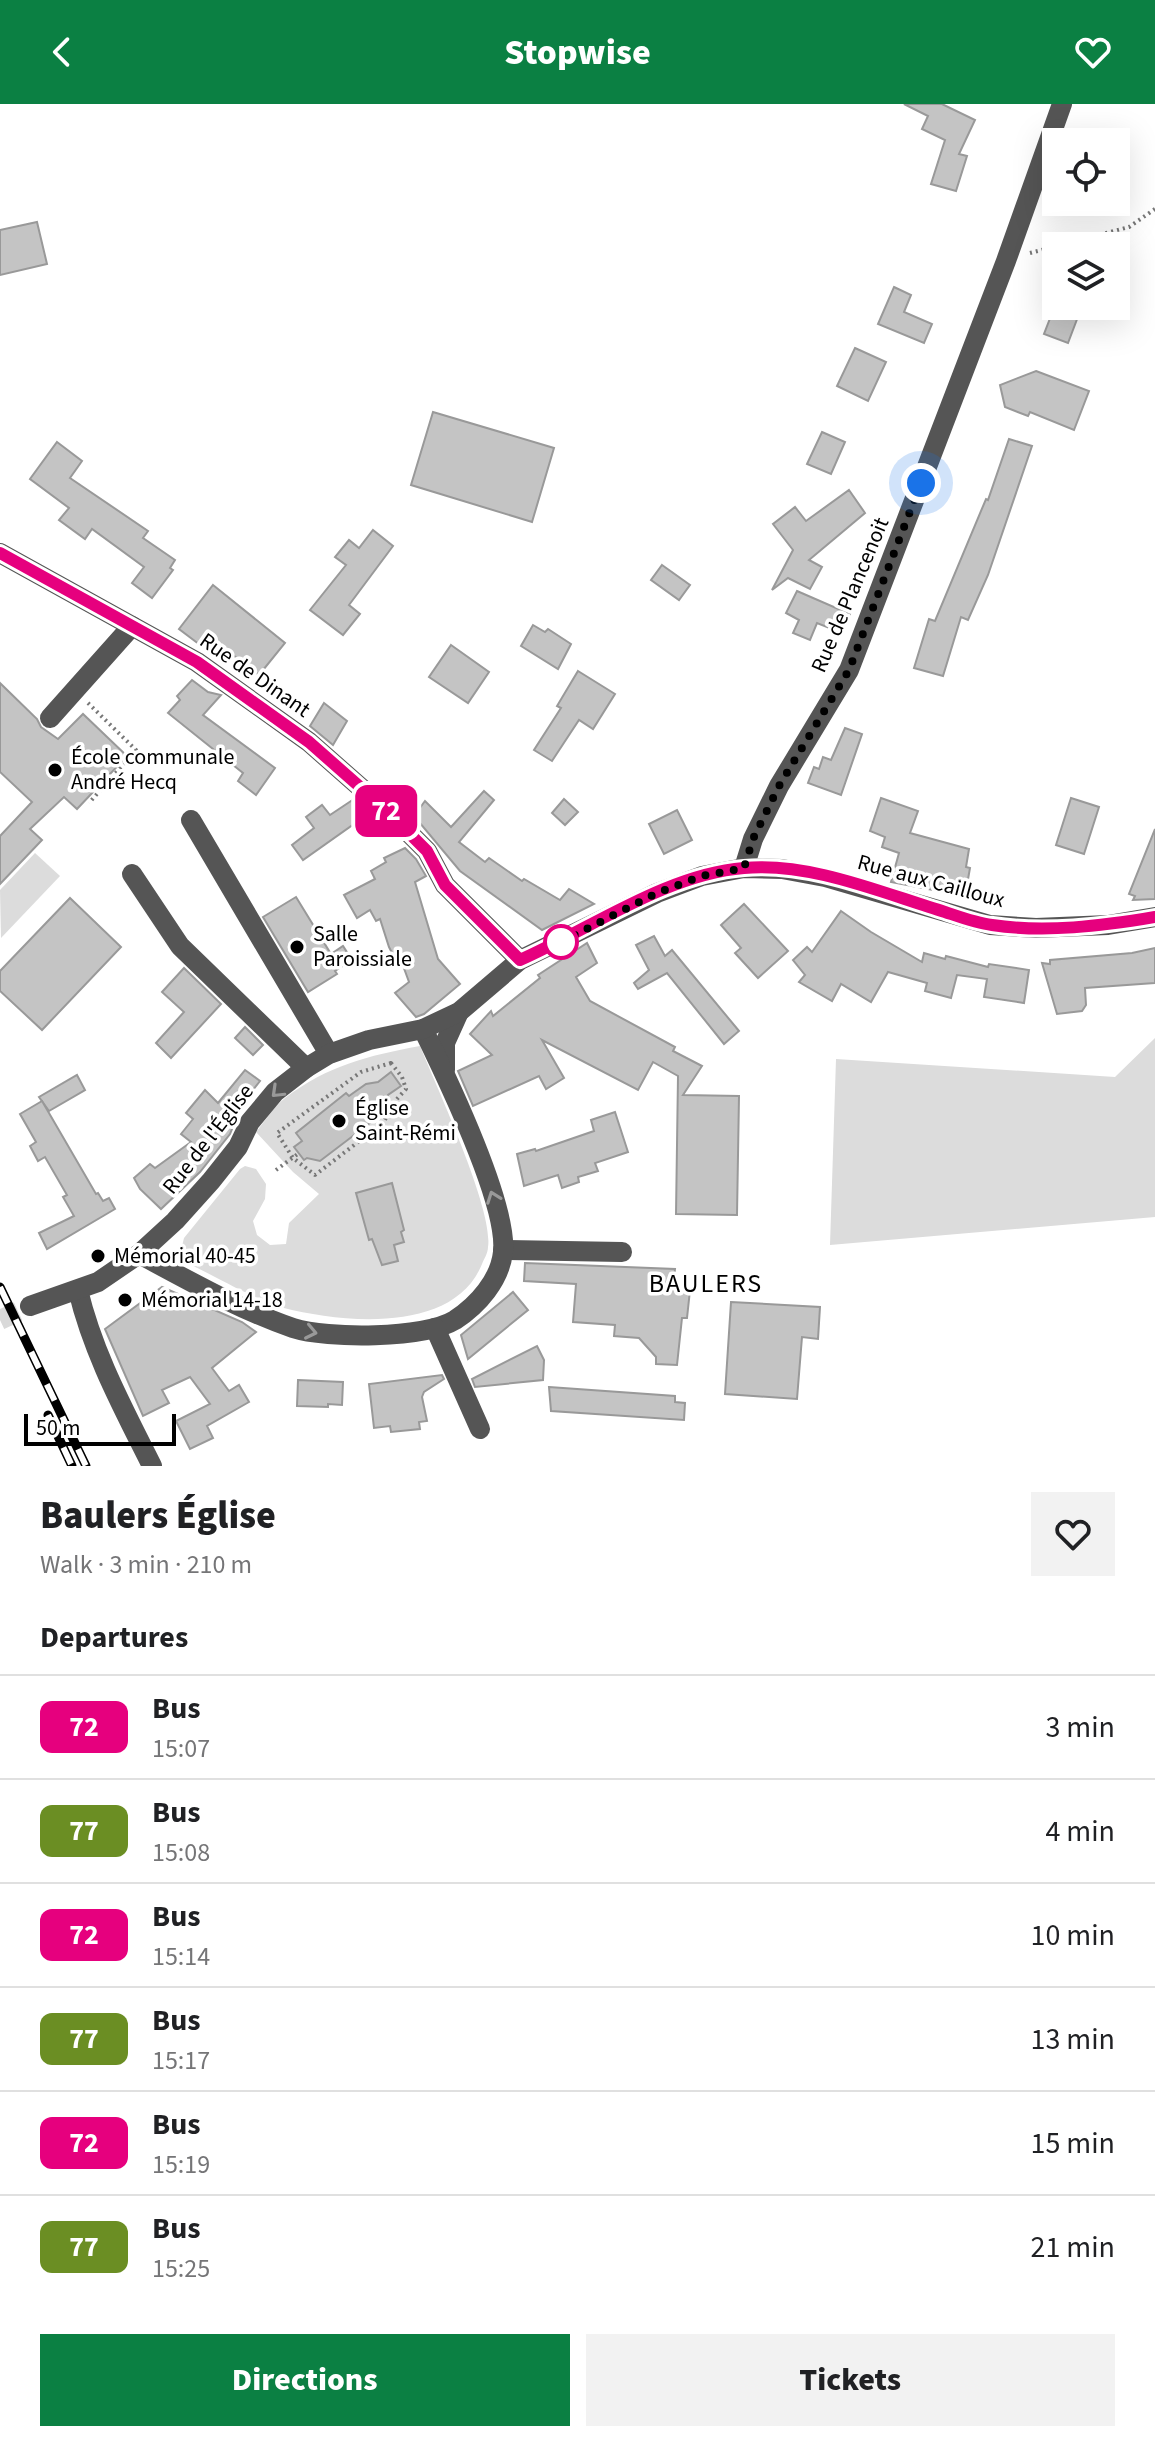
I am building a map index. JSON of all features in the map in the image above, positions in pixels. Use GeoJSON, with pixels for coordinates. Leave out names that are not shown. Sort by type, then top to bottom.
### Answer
{"type":"FeatureCollection","features":[{"type":"Feature","properties":{"kind":"street","name":"Rue de Plancenoit"},"geometry":{"type":"LineString","coordinates":[[744,868],[753,839],[779,786],[849,670],[1006,261],[1062,104]]}},
{"type":"Feature","properties":{"kind":"street","name":"Rue de Dinant"},"geometry":{"type":"LineString","coordinates":[[0,553],[197,662],[309,742],[427,851],[445,885],[520,960]]}},
{"type":"Feature","properties":{"kind":"street"},"geometry":{"type":"LineString","coordinates":[[50,718],[132,626]]}},
{"type":"Feature","properties":{"kind":"street"},"geometry":{"type":"LineString","coordinates":[[191,820],[329,1054]]}},
{"type":"Feature","properties":{"kind":"street","name":"Rue aux Cailloux"},"geometry":{"type":"LineString","coordinates":[[466,1006],[520,960],[657,893],[702,876],[744,868],[782,869],[825,877],[990,925],[1036,928],[1108,925],[1155,917]]}},
{"type":"Feature","properties":{"kind":"street"},"geometry":{"type":"LineString","coordinates":[[132,874],[180,946],[306,1068]]}},
{"type":"Feature","properties":{"kind":"street"},"geometry":{"type":"LineString","coordinates":[[445,1074],[445,1043],[466,1006]]}},
{"type":"Feature","properties":{"kind":"street","name":"Rue de l'Église"},"geometry":{"type":"LineString","coordinates":[[30,1306],[78,1290],[114,1273],[139,1254],[175,1221],[211,1181],[238,1147],[250,1122],[275,1092],[306,1068],[329,1054],[369,1040],[423,1029],[466,1006]]}},
{"type":"Feature","properties":{"kind":"street"},"geometry":{"type":"LineString","coordinates":[[139,1254],[241,1306],[293,1328],[321,1335],[363,1335],[435,1328],[454,1321],[487,1290],[499,1269],[503,1250],[499,1215],[445,1074],[423,1029]]}},
{"type":"Feature","properties":{"kind":"street"},"geometry":{"type":"LineString","coordinates":[[503,1250],[622,1252]]}},
{"type":"Feature","properties":{"kind":"street"},"geometry":{"type":"LineString","coordinates":[[78,1290],[105,1372],[152,1466]]}},
{"type":"Feature","properties":{"kind":"street"},"geometry":{"type":"LineString","coordinates":[[435,1328],[480,1429]]}},
{"type":"Feature","properties":{"kind":"path"},"geometry":{"type":"LineString","coordinates":[[1006,261],[1129,227],[1155,209]]}},
{"type":"Feature","properties":{"kind":"path"},"geometry":{"type":"LineString","coordinates":[[75,690],[136,750],[89,803]]}},
{"type":"Feature","properties":{"kind":"path"},"geometry":{"type":"LineString","coordinates":[[391,1063],[402,1077],[406,1089],[383,1123],[315,1175],[293,1158],[277,1133],[361,1072],[391,1063]]}},
{"type":"Feature","properties":{"kind":"path"},"geometry":{"type":"LineString","coordinates":[[276,1170],[299,1153]]}},
{"type":"Feature","properties":{"kind":"shaded area"},"geometry":{"type":"Polygon","coordinates":[[[35,853],[60,876],[1,938],[0,890],[35,853]]]}},
{"type":"Feature","properties":{"kind":"shaded area"},"geometry":{"type":"Polygon","coordinates":[[[1155,1038],[1155,1217],[830,1245],[836,1059],[1115,1077],[1155,1038]]]}},
{"type":"Feature","properties":{"kind":"shaded area"},"geometry":{"type":"Polygon","coordinates":[[[420,1046],[473,1178],[487,1229],[487,1254],[468,1287],[448,1303],[423,1313],[395,1318],[336,1317],[284,1308],[189,1264],[180,1254],[184,1238],[245,1166],[256,1169],[266,1184],[265,1199],[253,1221],[257,1235],[270,1245],[286,1244],[289,1223],[319,1194],[293,1172],[256,1132],[281,1102],[317,1077],[333,1070],[366,1058],[420,1046]]]}},
{"type":"Feature","properties":{"kind":"building"},"geometry":{"type":"Polygon","coordinates":[[[904,104],[942,104],[975,120],[959,154],[967,156],[956,191],[931,184],[945,140],[922,129],[928,116],[904,104]]]}},
{"type":"Feature","properties":{"kind":"building"},"geometry":{"type":"Polygon","coordinates":[[[37,222],[47,264],[0,275],[0,230],[37,222]]]}},
{"type":"Feature","properties":{"kind":"building"},"geometry":{"type":"Polygon","coordinates":[[[894,287],[911,295],[904,312],[932,324],[924,343],[878,324],[894,287]]]}},
{"type":"Feature","properties":{"kind":"building"},"geometry":{"type":"Polygon","coordinates":[[[1049,320],[1077,320],[1068,343],[1044,334],[1049,320]]]}},
{"type":"Feature","properties":{"kind":"building"},"geometry":{"type":"Polygon","coordinates":[[[855,348],[886,362],[868,401],[837,386],[855,348]]]}},
{"type":"Feature","properties":{"kind":"building"},"geometry":{"type":"Polygon","coordinates":[[[1036,371],[1089,391],[1074,430],[1030,412],[1028,416],[1005,407],[1000,385],[1036,371]]]}},
{"type":"Feature","properties":{"kind":"building"},"geometry":{"type":"Polygon","coordinates":[[[433,412],[554,448],[532,522],[411,485],[433,412]]]}},
{"type":"Feature","properties":{"kind":"building"},"geometry":{"type":"Polygon","coordinates":[[[822,432],[845,442],[831,474],[807,464],[822,432]]]}},
{"type":"Feature","properties":{"kind":"building"},"geometry":{"type":"Polygon","coordinates":[[[1009,439],[1032,446],[988,575],[968,620],[961,617],[943,676],[914,668],[929,619],[935,621],[988,500],[1009,439]]]}},
{"type":"Feature","properties":{"kind":"building"},"geometry":{"type":"Polygon","coordinates":[[[57,442],[82,461],[70,478],[148,531],[143,538],[175,560],[170,568],[173,570],[152,598],[132,583],[144,567],[92,529],[85,539],[59,520],[69,508],[30,479],[57,442]]]}},
{"type":"Feature","properties":{"kind":"building"},"geometry":{"type":"Polygon","coordinates":[[[849,490],[865,513],[809,560],[822,567],[810,589],[788,578],[772,590],[793,550],[773,524],[795,507],[806,521],[849,490]]]}},
{"type":"Feature","properties":{"kind":"building"},"geometry":{"type":"Polygon","coordinates":[[[373,530],[393,546],[349,605],[360,614],[343,635],[310,610],[346,565],[335,557],[349,540],[359,548],[373,530]]]}},
{"type":"Feature","properties":{"kind":"building"},"geometry":{"type":"Polygon","coordinates":[[[662,565],[690,585],[679,600],[651,580],[662,565]]]}},
{"type":"Feature","properties":{"kind":"building"},"geometry":{"type":"Polygon","coordinates":[[[213,585],[285,643],[259,675],[216,642],[208,651],[179,629],[213,585]]]}},
{"type":"Feature","properties":{"kind":"building"},"geometry":{"type":"Polygon","coordinates":[[[797,591],[850,614],[842,633],[817,623],[810,640],[793,633],[799,620],[786,613],[797,591]]]}},
{"type":"Feature","properties":{"kind":"building"},"geometry":{"type":"Polygon","coordinates":[[[533,625],[545,632],[548,629],[571,644],[558,669],[521,646],[533,625]]]}},
{"type":"Feature","properties":{"kind":"building"},"geometry":{"type":"Polygon","coordinates":[[[451,645],[489,672],[468,703],[429,677],[451,645]]]}},
{"type":"Feature","properties":{"kind":"building"},"geometry":{"type":"Polygon","coordinates":[[[578,671],[615,694],[593,729],[579,720],[552,761],[534,750],[561,708],[557,706],[578,671]]]}},
{"type":"Feature","properties":{"kind":"building"},"geometry":{"type":"Polygon","coordinates":[[[192,680],[208,692],[221,695],[203,715],[275,768],[256,795],[238,781],[243,773],[168,713],[180,700],[177,696],[192,680]]]}},
{"type":"Feature","properties":{"kind":"building"},"geometry":{"type":"Polygon","coordinates":[[[0,683],[37,719],[41,727],[58,739],[83,714],[127,756],[77,809],[64,797],[30,829],[42,840],[0,884],[0,836],[32,802],[0,772],[0,683]]]}},
{"type":"Feature","properties":{"kind":"building"},"geometry":{"type":"Polygon","coordinates":[[[324,703],[347,721],[333,745],[310,726],[324,703]]]}},
{"type":"Feature","properties":{"kind":"building"},"geometry":{"type":"Polygon","coordinates":[[[845,728],[862,734],[841,795],[808,783],[814,767],[819,769],[823,757],[831,760],[845,728]]]}},
{"type":"Feature","properties":{"kind":"building"},"geometry":{"type":"Polygon","coordinates":[[[484,791],[494,800],[459,842],[485,862],[489,858],[522,881],[524,879],[560,900],[569,889],[594,904],[542,930],[460,871],[414,816],[425,801],[451,827],[484,791]]]}},
{"type":"Feature","properties":{"kind":"building"},"geometry":{"type":"Polygon","coordinates":[[[881,798],[918,811],[910,833],[969,849],[966,867],[970,868],[965,896],[891,882],[899,853],[882,847],[885,837],[870,831],[881,798]]]}},
{"type":"Feature","properties":{"kind":"building"},"geometry":{"type":"Polygon","coordinates":[[[1071,798],[1099,807],[1084,854],[1056,845],[1071,798]]]}},
{"type":"Feature","properties":{"kind":"building"},"geometry":{"type":"Polygon","coordinates":[[[354,799],[368,814],[303,860],[292,845],[314,828],[306,817],[322,805],[330,815],[354,799]]]}},
{"type":"Feature","properties":{"kind":"building"},"geometry":{"type":"Polygon","coordinates":[[[564,799],[578,812],[565,825],[552,813],[564,799]]]}},
{"type":"Feature","properties":{"kind":"building"},"geometry":{"type":"Polygon","coordinates":[[[677,810],[692,840],[664,854],[649,824],[677,810]]]}},
{"type":"Feature","properties":{"kind":"building"},"geometry":{"type":"Polygon","coordinates":[[[1155,829],[1155,899],[1133,900],[1135,896],[1129,894],[1155,829]]]}},
{"type":"Feature","properties":{"kind":"building"},"geometry":{"type":"Polygon","coordinates":[[[405,848],[426,876],[415,882],[438,959],[460,984],[424,1014],[416,1017],[395,993],[409,982],[398,952],[392,953],[389,947],[380,919],[376,921],[370,910],[357,918],[344,895],[375,879],[371,871],[386,862],[384,858],[405,848]]]}},
{"type":"Feature","properties":{"kind":"building","name":"Salle Paroissiale"},"geometry":{"type":"Polygon","coordinates":[[[296,897],[331,954],[343,946],[352,960],[335,971],[337,974],[308,992],[263,917],[296,897]]]}},
{"type":"Feature","properties":{"kind":"building"},"geometry":{"type":"Polygon","coordinates":[[[70,898],[121,947],[42,1030],[0,991],[0,971],[70,898]]]}},
{"type":"Feature","properties":{"kind":"building"},"geometry":{"type":"Polygon","coordinates":[[[744,904],[788,951],[758,978],[735,953],[741,948],[721,925],[744,904]]]}},
{"type":"Feature","properties":{"kind":"building"},"geometry":{"type":"Polygon","coordinates":[[[841,911],[922,962],[924,953],[988,967],[989,964],[1029,970],[1024,1003],[984,997],[987,979],[957,975],[951,998],[925,991],[927,983],[888,972],[871,1002],[841,984],[832,1001],[799,982],[805,975],[793,960],[807,947],[812,952],[841,911]]]}},
{"type":"Feature","properties":{"kind":"building"},"geometry":{"type":"Polygon","coordinates":[[[654,936],[665,956],[672,950],[739,1031],[724,1044],[667,973],[638,989],[634,983],[649,970],[636,945],[654,936]]]}},
{"type":"Feature","properties":{"kind":"building"},"geometry":{"type":"Polygon","coordinates":[[[587,943],[597,963],[576,977],[590,1001],[675,1047],[673,1051],[702,1066],[683,1095],[739,1096],[737,1215],[676,1214],[678,1076],[653,1062],[638,1090],[542,1040],[564,1078],[546,1089],[539,1076],[473,1106],[458,1071],[492,1055],[470,1034],[491,1011],[493,1016],[540,978],[538,975],[587,943]]]}},
{"type":"Feature","properties":{"kind":"building"},"geometry":{"type":"Polygon","coordinates":[[[1155,948],[1155,983],[1085,988],[1086,1005],[1082,1011],[1057,1014],[1042,963],[1155,948]]]}},
{"type":"Feature","properties":{"kind":"building"},"geometry":{"type":"Polygon","coordinates":[[[184,968],[221,1004],[171,1058],[156,1043],[184,1012],[162,992],[184,968]]]}},
{"type":"Feature","properties":{"kind":"building"},"geometry":{"type":"Polygon","coordinates":[[[245,1027],[263,1045],[253,1055],[235,1038],[245,1027]]]}},
{"type":"Feature","properties":{"kind":"building"},"geometry":{"type":"Polygon","coordinates":[[[245,1070],[260,1081],[226,1124],[232,1129],[230,1134],[200,1172],[161,1209],[140,1189],[134,1178],[150,1164],[155,1168],[191,1142],[181,1134],[193,1119],[186,1113],[205,1090],[218,1103],[245,1070]]]}},
{"type":"Feature","properties":{"kind":"building","name":"Église Saint-Rémi"},"geometry":{"type":"Polygon","coordinates":[[[391,1072],[401,1086],[388,1095],[384,1106],[367,1120],[370,1123],[320,1161],[304,1160],[294,1147],[302,1141],[296,1133],[346,1093],[349,1096],[391,1072]]]}},
{"type":"Feature","properties":{"kind":"building"},"geometry":{"type":"Polygon","coordinates":[[[77,1075],[85,1090],[49,1111],[39,1097],[77,1075]]]}},
{"type":"Feature","properties":{"kind":"building"},"geometry":{"type":"Polygon","coordinates":[[[42,1101],[96,1194],[103,1201],[109,1198],[115,1209],[47,1249],[39,1233],[74,1216],[63,1197],[67,1195],[45,1157],[38,1161],[30,1146],[36,1142],[20,1114],[42,1101]]]}},
{"type":"Feature","properties":{"kind":"building"},"geometry":{"type":"Polygon","coordinates":[[[615,1112],[628,1152],[595,1163],[598,1171],[578,1177],[579,1182],[562,1188],[558,1175],[524,1186],[517,1154],[536,1151],[594,1131],[591,1120],[615,1112]]]}},
{"type":"Feature","properties":{"kind":"building"},"geometry":{"type":"Polygon","coordinates":[[[392,1183],[404,1242],[394,1245],[398,1261],[382,1265],[372,1239],[369,1240],[356,1193],[392,1183]]]}},
{"type":"Feature","properties":{"kind":"building"},"geometry":{"type":"Polygon","coordinates":[[[525,1263],[675,1269],[673,1289],[690,1290],[687,1318],[682,1318],[677,1365],[656,1364],[656,1357],[639,1338],[614,1336],[615,1325],[573,1322],[576,1284],[524,1281],[525,1263]]]}},
{"type":"Feature","properties":{"kind":"building"},"geometry":{"type":"Polygon","coordinates":[[[162,1287],[242,1322],[256,1332],[212,1368],[229,1391],[239,1385],[249,1402],[207,1426],[213,1438],[190,1449],[176,1421],[210,1404],[190,1377],[162,1390],[169,1403],[143,1416],[105,1329],[162,1287]]]}},
{"type":"Feature","properties":{"kind":"building"},"geometry":{"type":"Polygon","coordinates":[[[513,1292],[528,1310],[468,1359],[461,1335],[513,1292]]]}},
{"type":"Feature","properties":{"kind":"building"},"geometry":{"type":"Polygon","coordinates":[[[731,1302],[820,1307],[818,1339],[802,1337],[797,1399],[725,1394],[731,1302]]]}},
{"type":"Feature","properties":{"kind":"building"},"geometry":{"type":"Polygon","coordinates":[[[537,1346],[544,1360],[543,1380],[475,1387],[472,1379],[537,1346]]]}},
{"type":"Feature","properties":{"kind":"building"},"geometry":{"type":"Polygon","coordinates":[[[442,1375],[444,1379],[424,1392],[422,1397],[427,1421],[419,1422],[420,1429],[391,1432],[390,1426],[374,1428],[369,1384],[442,1375]]]}},
{"type":"Feature","properties":{"kind":"building"},"geometry":{"type":"Polygon","coordinates":[[[298,1380],[343,1382],[342,1405],[297,1406],[298,1380]]]}},
{"type":"Feature","properties":{"kind":"building"},"geometry":{"type":"Polygon","coordinates":[[[549,1387],[675,1396],[675,1402],[685,1403],[684,1420],[551,1411],[549,1387]]]}},
{"type":"Feature","properties":{"kind":"tunnel"},"geometry":{"type":"LineString","coordinates":[[0,1320],[30,1306]]}},
{"type":"Feature","properties":{"kind":"railway"},"geometry":{"type":"LineString","coordinates":[[0,1287],[86,1466]]}},
{"type":"Feature","properties":{"kind":"railway"},"geometry":{"type":"LineString","coordinates":[[48,1415],[72,1466]]}},
{"type":"Feature","properties":{"kind":"bus line","name":"72"},"geometry":{"type":"LineString","coordinates":[[0,553],[197,662],[309,742],[427,851],[445,885],[520,960],[657,893],[702,876],[744,868],[782,869],[825,877],[990,925],[1036,928],[1108,925],[1155,917]]}},
{"type":"Feature","properties":{"kind":"place","name":"École communale André Hecq"},"geometry":{"type":"Point","coordinates":[55,770]}},
{"type":"Feature","properties":{"kind":"place","name":"Salle Paroissiale"},"geometry":{"type":"Point","coordinates":[297,947]}},
{"type":"Feature","properties":{"kind":"place","name":"Église Saint-Rémi"},"geometry":{"type":"Point","coordinates":[339,1121]}},
{"type":"Feature","properties":{"kind":"place","name":"Mémorial 40-45"},"geometry":{"type":"Point","coordinates":[98,1256]}},
{"type":"Feature","properties":{"kind":"place","name":"Mémorial 14-18"},"geometry":{"type":"Point","coordinates":[125,1300]}},
{"type":"Feature","properties":{"kind":"district","name":"BAULERS"},"geometry":{"type":"Point","coordinates":[706,1283]}},
{"type":"Feature","properties":{"kind":"route"},"geometry":{"type":"LineString","coordinates":[[561,942],[555,945],[657,893],[702,876],[744,868],[753,839],[779,786],[849,670],[921,483]]}}]}
